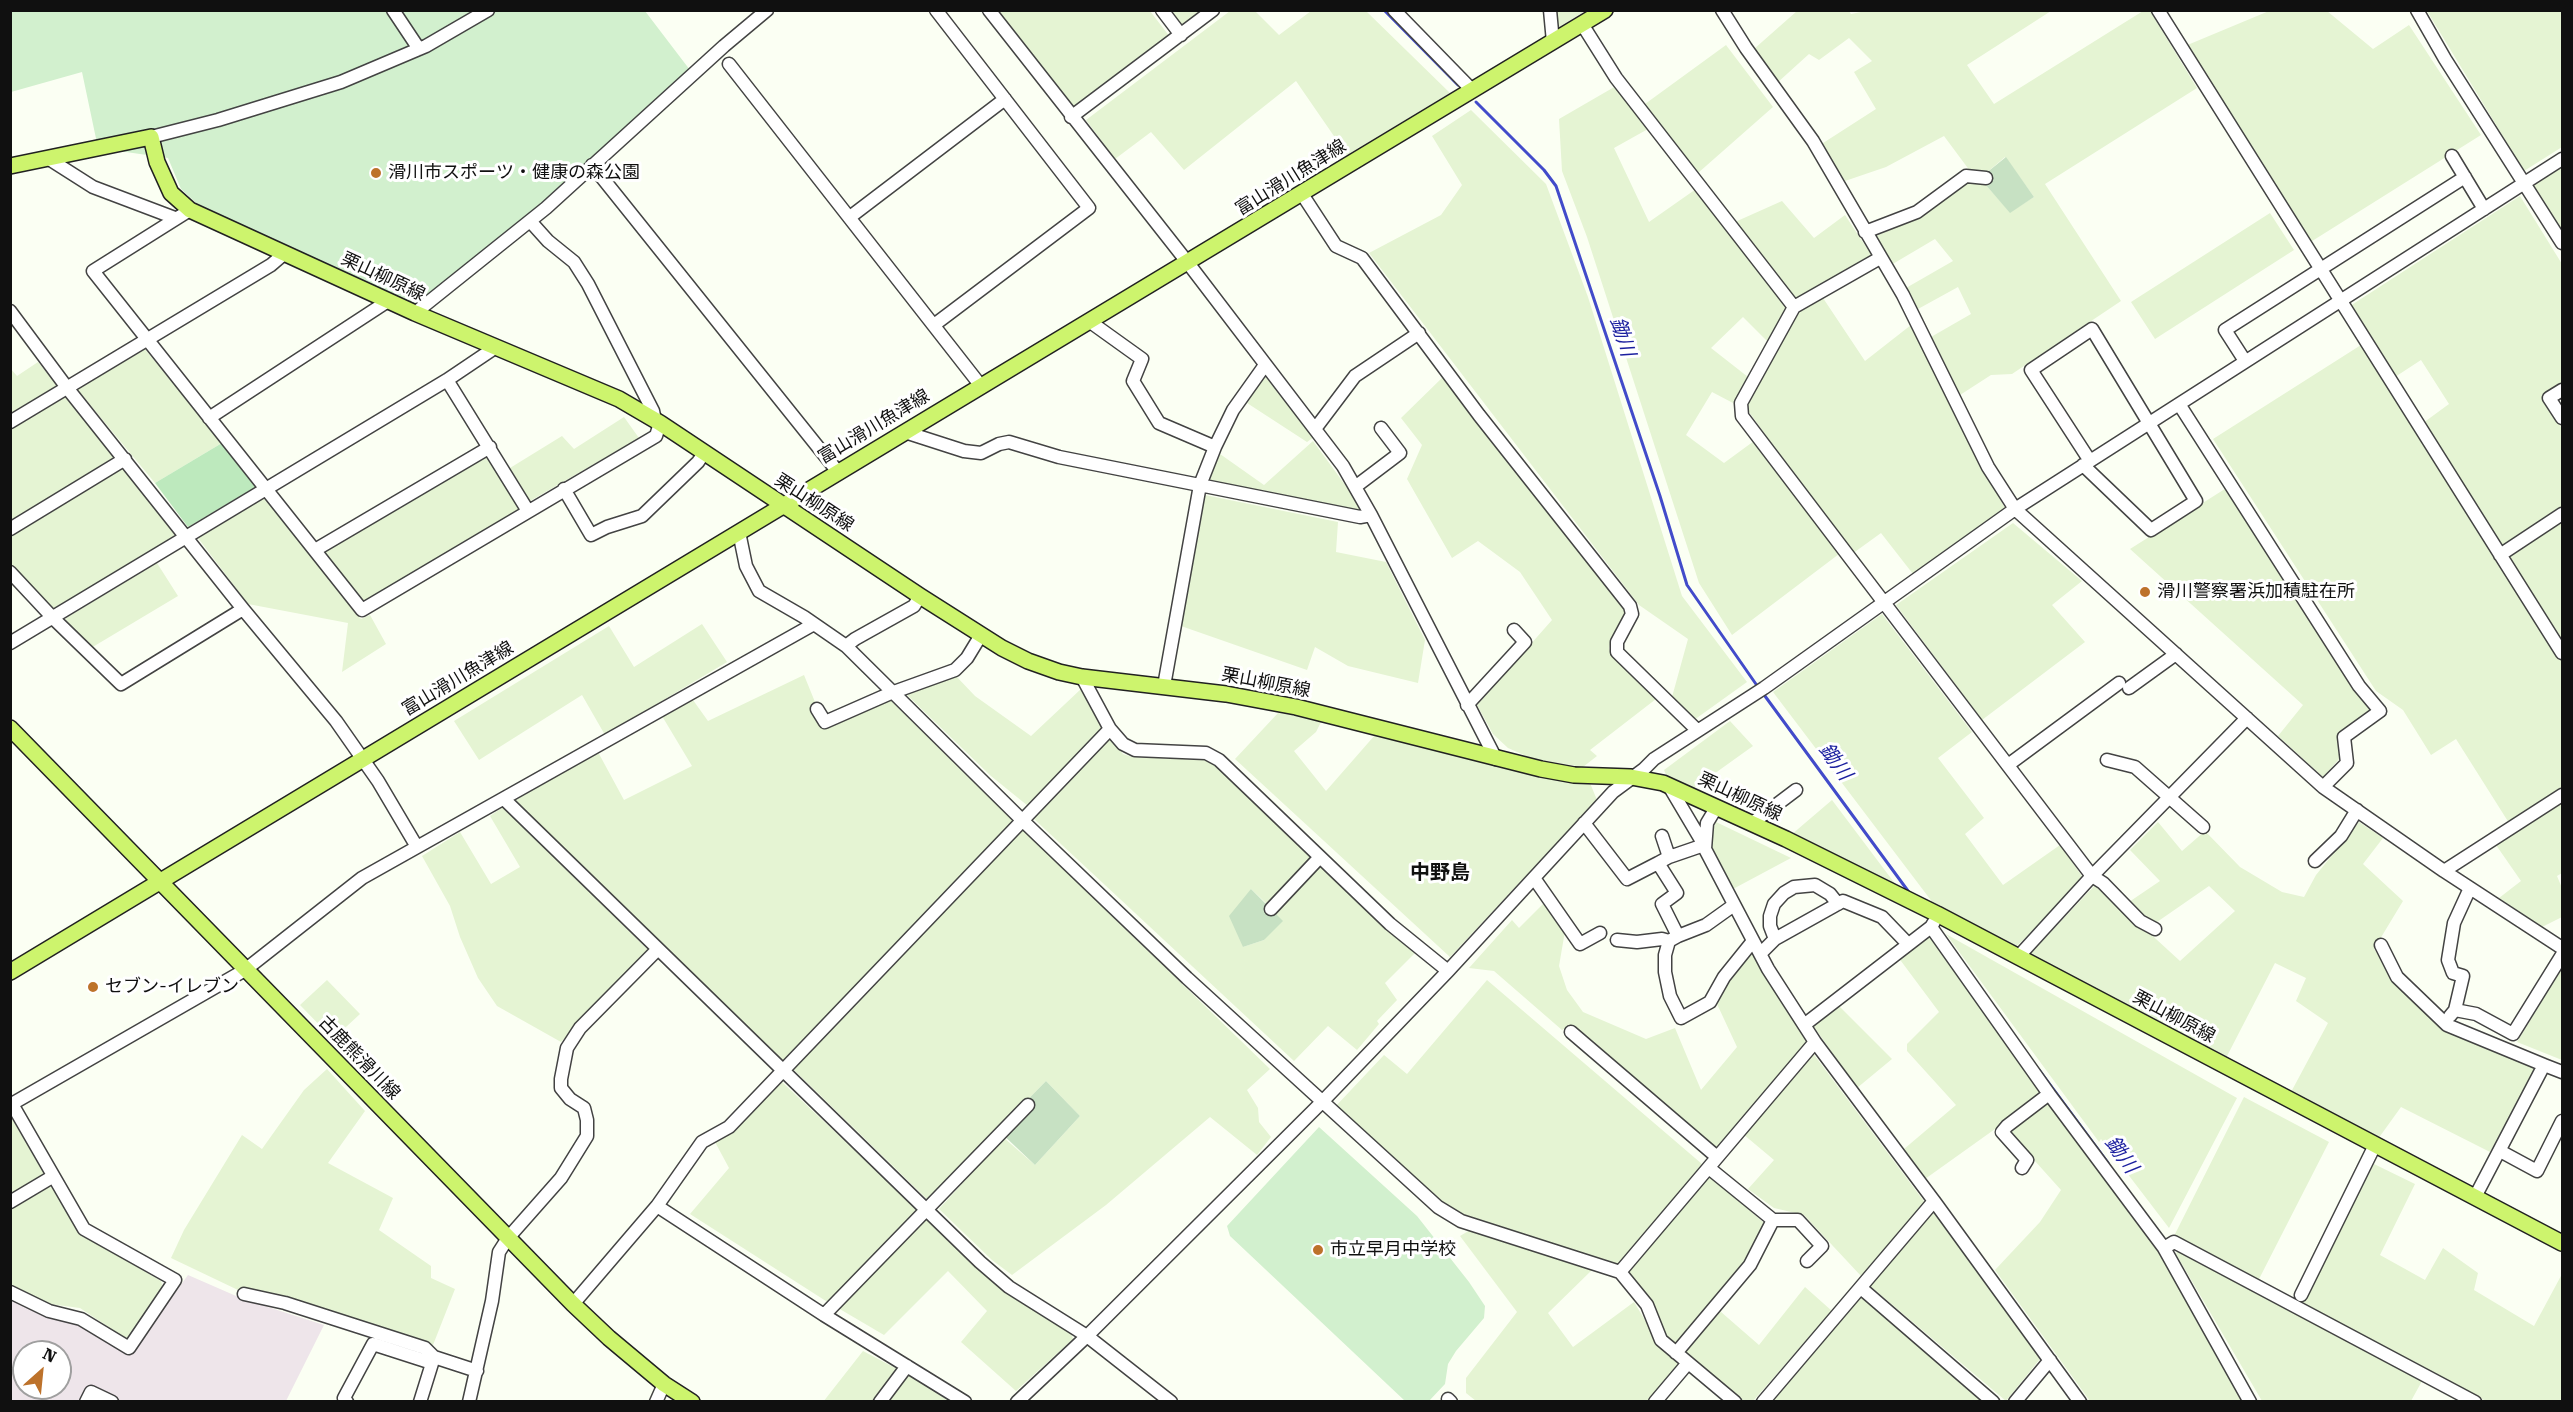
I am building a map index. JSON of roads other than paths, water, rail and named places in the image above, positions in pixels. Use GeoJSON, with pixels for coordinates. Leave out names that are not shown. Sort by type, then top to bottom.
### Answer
{"type":"FeatureCollection","features":[{"type":"Feature","properties":{"kind":"main road","name":"富山滑川魚津線"},"geometry":{"type":"LineString","coordinates":[[10,972],[1605,10]]}},
{"type":"Feature","properties":{"kind":"main road"},"geometry":{"type":"LineString","coordinates":[[10,166],[151,137]]}},
{"type":"Feature","properties":{"kind":"main road","name":"栗山柳原線"},"geometry":{"type":"LineString","coordinates":[[151,137],[157,162],[171,193],[190,210],[415,314],[619,399],[658,422],[781,506],[920,596],[981,635],[1028,661],[1082,677],[1226,694],[1296,707],[1496,759],[1575,775],[1631,777],[1669,786],[1751,824],[1934,921],[2018,957],[2562,1243]]}},
{"type":"Feature","properties":{"kind":"main road","name":"古鹿熊滑川線"},"geometry":{"type":"LineString","coordinates":[[10,728],[573,1304],[664,1384],[692,1401]]}},
{"type":"Feature","properties":{"kind":"street"},"geometry":{"type":"LineString","coordinates":[[393,10],[419,49]]}},
{"type":"Feature","properties":{"kind":"street"},"geometry":{"type":"LineString","coordinates":[[151,137],[218,120],[341,82],[419,49],[488,10]]}},
{"type":"Feature","properties":{"kind":"street"},"geometry":{"type":"LineString","coordinates":[[415,314],[530,221],[767,10]]}},
{"type":"Feature","properties":{"kind":"street"},"geometry":{"type":"LineString","coordinates":[[934,325],[1089,208],[936,10]]}},
{"type":"Feature","properties":{"kind":"street"},"geometry":{"type":"LineString","coordinates":[[989,10],[1188,263],[1343,466],[1371,515],[1496,759]]}},
{"type":"Feature","properties":{"kind":"street"},"geometry":{"type":"LineString","coordinates":[[1162,10],[1181,35]]}},
{"type":"Feature","properties":{"kind":"street"},"geometry":{"type":"LineString","coordinates":[[1071,117],[1213,10]]}},
{"type":"Feature","properties":{"kind":"street"},"geometry":{"type":"LineString","coordinates":[[1394,10],[1472,90]]}},
{"type":"Feature","properties":{"kind":"street"},"geometry":{"type":"LineString","coordinates":[[1550,10],[1553,42]]}},
{"type":"Feature","properties":{"kind":"street"},"geometry":{"type":"LineString","coordinates":[[1722,10],[1746,48],[1813,141],[1864,232],[1903,295],[1988,467],[2015,509],[2324,787],[2444,871],[2562,948]]}},
{"type":"Feature","properties":{"kind":"street"},"geometry":{"type":"LineString","coordinates":[[2158,10],[2562,653]]}},
{"type":"Feature","properties":{"kind":"street"},"geometry":{"type":"LineString","coordinates":[[2417,10],[2562,243]]}},
{"type":"Feature","properties":{"kind":"street"},"geometry":{"type":"LineString","coordinates":[[1582,24],[1616,78],[1794,307]]}},
{"type":"Feature","properties":{"kind":"street"},"geometry":{"type":"LineString","coordinates":[[729,64],[981,386]]}},
{"type":"Feature","properties":{"kind":"street"},"geometry":{"type":"LineString","coordinates":[[850,217],[1005,99]]}},
{"type":"Feature","properties":{"kind":"street"},"geometry":{"type":"LineString","coordinates":[[2452,156],[2484,209]]}},
{"type":"Feature","properties":{"kind":"street"},"geometry":{"type":"LineString","coordinates":[[49,159],[93,187],[175,218]]}},
{"type":"Feature","properties":{"kind":"street"},"geometry":{"type":"LineString","coordinates":[[1017,1401],[1087,1336],[1322,1102],[1448,971],[1613,792],[1631,777],[1697,730],[1764,688],[2015,509],[2562,159]]}},
{"type":"Feature","properties":{"kind":"street"},"geometry":{"type":"LineString","coordinates":[[592,165],[838,472]]}},
{"type":"Feature","properties":{"kind":"street"},"geometry":{"type":"LineString","coordinates":[[1864,232],[1917,212],[1966,176],[1986,178]]}},
{"type":"Feature","properties":{"kind":"street"},"geometry":{"type":"LineString","coordinates":[[2245,362],[2225,330],[2465,177]]}},
{"type":"Feature","properties":{"kind":"street"},"geometry":{"type":"LineString","coordinates":[[1302,194],[1336,246],[1362,258],[1479,415],[1630,606],[1632,614],[1617,642],[1617,652],[1697,730]]}},
{"type":"Feature","properties":{"kind":"street"},"geometry":{"type":"LineString","coordinates":[[190,210],[93,272],[362,610],[656,436],[658,422],[588,284],[573,262],[548,242],[530,221]]}},
{"type":"Feature","properties":{"kind":"street"},"geometry":{"type":"LineString","coordinates":[[10,422],[271,265],[285,253]]}},
{"type":"Feature","properties":{"kind":"street"},"geometry":{"type":"LineString","coordinates":[[1880,258],[1794,307],[1741,403],[1742,416],[2092,876],[2103,883],[2140,921],[2155,929]]}},
{"type":"Feature","properties":{"kind":"street"},"geometry":{"type":"LineString","coordinates":[[209,418],[388,301]]}},
{"type":"Feature","properties":{"kind":"street"},"geometry":{"type":"LineString","coordinates":[[10,311],[68,389],[243,609],[336,721],[378,781],[417,848]]}},
{"type":"Feature","properties":{"kind":"street"},"geometry":{"type":"LineString","coordinates":[[1089,321],[1142,359],[1133,381],[1159,423],[1215,447]]}},
{"type":"Feature","properties":{"kind":"street"},"geometry":{"type":"LineString","coordinates":[[2092,329],[2196,501],[2151,530],[2087,463],[2031,370],[2092,329]]}},
{"type":"Feature","properties":{"kind":"street"},"geometry":{"type":"LineString","coordinates":[[1315,429],[1355,376],[1419,333]]}},
{"type":"Feature","properties":{"kind":"street"},"geometry":{"type":"LineString","coordinates":[[10,643],[447,380],[496,347]]}},
{"type":"Feature","properties":{"kind":"street"},"geometry":{"type":"LineString","coordinates":[[1164,686],[1200,485],[1233,410],[1266,364]]}},
{"type":"Feature","properties":{"kind":"street"},"geometry":{"type":"LineString","coordinates":[[447,380],[528,511]]}},
{"type":"Feature","properties":{"kind":"street"},"geometry":{"type":"LineString","coordinates":[[2562,390],[2549,398],[2562,418]]}},
{"type":"Feature","properties":{"kind":"street"},"geometry":{"type":"LineString","coordinates":[[2179,404],[2359,686],[2380,711],[2344,737],[2347,763],[2324,787]]}},
{"type":"Feature","properties":{"kind":"street"},"geometry":{"type":"LineString","coordinates":[[1355,487],[1401,453],[1381,428]]}},
{"type":"Feature","properties":{"kind":"street"},"geometry":{"type":"LineString","coordinates":[[904,432],[964,451],[981,453],[1009,442],[1059,457],[1360,517],[1371,515]]}},
{"type":"Feature","properties":{"kind":"street"},"geometry":{"type":"LineString","coordinates":[[315,550],[490,447]]}},
{"type":"Feature","properties":{"kind":"street"},"geometry":{"type":"LineString","coordinates":[[564,489],[591,535],[607,527],[642,516],[704,453]]}},
{"type":"Feature","properties":{"kind":"street"},"geometry":{"type":"LineString","coordinates":[[10,530],[125,459]]}},
{"type":"Feature","properties":{"kind":"street"},"geometry":{"type":"LineString","coordinates":[[2500,555],[2562,514]]}},
{"type":"Feature","properties":{"kind":"street"},"geometry":{"type":"LineString","coordinates":[[739,532],[746,566],[759,591],[846,646],[1022,820],[1322,1102],[1438,1207],[1461,1221],[1620,1272],[1647,1305],[1662,1340],[1735,1401]]}},
{"type":"Feature","properties":{"kind":"street"},"geometry":{"type":"LineString","coordinates":[[10,572],[53,618],[121,684],[243,609]]}},
{"type":"Feature","properties":{"kind":"street"},"geometry":{"type":"LineString","coordinates":[[846,646],[914,606],[920,596]]}},
{"type":"Feature","properties":{"kind":"street"},"geometry":{"type":"LineString","coordinates":[[10,1292],[49,1311],[81,1319],[129,1348],[175,1280],[84,1229],[11,1105],[245,970],[362,878],[814,624]]}},
{"type":"Feature","properties":{"kind":"street"},"geometry":{"type":"LineString","coordinates":[[1467,705],[1525,642],[1514,630]]}},
{"type":"Feature","properties":{"kind":"street"},"geometry":{"type":"LineString","coordinates":[[817,709],[825,722],[891,693],[955,670],[967,658],[981,635]]}},
{"type":"Feature","properties":{"kind":"street"},"geometry":{"type":"LineString","coordinates":[[2008,765],[2124,686],[2176,654]]}},
{"type":"Feature","properties":{"kind":"street"},"geometry":{"type":"LineString","coordinates":[[1082,677],[1110,729],[1122,744],[1135,750],[1206,753],[1218,760],[1390,924],[1448,971]]}},
{"type":"Feature","properties":{"kind":"street"},"geometry":{"type":"LineString","coordinates":[[2018,957],[2092,876],[2247,718]]}},
{"type":"Feature","properties":{"kind":"street"},"geometry":{"type":"LineString","coordinates":[[573,1304],[657,1206],[702,1142],[729,1127],[1110,729]]}},
{"type":"Feature","properties":{"kind":"street"},"geometry":{"type":"LineString","coordinates":[[2107,760],[2135,767],[2203,827]]}},
{"type":"Feature","properties":{"kind":"street"},"geometry":{"type":"LineString","coordinates":[[1669,786],[1704,845],[1760,954],[1815,1042],[2080,1401]]}},
{"type":"Feature","properties":{"kind":"street"},"geometry":{"type":"LineString","coordinates":[[1751,824],[1796,790]]}},
{"type":"Feature","properties":{"kind":"street"},"geometry":{"type":"LineString","coordinates":[[2444,871],[2562,795]]}},
{"type":"Feature","properties":{"kind":"street"},"geometry":{"type":"LineString","coordinates":[[504,799],[1009,1287],[1087,1336],[1171,1401]]}},
{"type":"Feature","properties":{"kind":"street"},"geometry":{"type":"LineString","coordinates":[[1704,845],[1707,823],[1716,808]]}},
{"type":"Feature","properties":{"kind":"street"},"geometry":{"type":"LineString","coordinates":[[2315,861],[2341,836],[2357,810]]}},
{"type":"Feature","properties":{"kind":"street"},"geometry":{"type":"LineString","coordinates":[[1584,823],[1627,879],[1663,860],[1704,845]]}},
{"type":"Feature","properties":{"kind":"street"},"geometry":{"type":"LineString","coordinates":[[1662,836],[1663,860],[1677,893],[1662,904],[1674,939],[1665,972],[1670,996],[1681,1018],[1710,1002],[1724,977],[1754,941]]}},
{"type":"Feature","properties":{"kind":"street"},"geometry":{"type":"LineString","coordinates":[[1271,909],[1320,857]]}},
{"type":"Feature","properties":{"kind":"street"},"geometry":{"type":"LineString","coordinates":[[1534,878],[1580,944],[1600,933]]}},
{"type":"Feature","properties":{"kind":"street"},"geometry":{"type":"LineString","coordinates":[[1775,939],[1770,916],[1774,904],[1784,893],[1794,887],[1815,885],[1830,894],[1838,904]]}},
{"type":"Feature","properties":{"kind":"street"},"geometry":{"type":"LineString","coordinates":[[2445,1023],[2455,1010],[2463,976],[2453,973],[2448,960],[2454,923],[2470,888]]}},
{"type":"Feature","properties":{"kind":"street"},"geometry":{"type":"LineString","coordinates":[[1760,954],[1775,939],[1843,901],[1882,917],[1908,944]]}},
{"type":"Feature","properties":{"kind":"street"},"geometry":{"type":"LineString","coordinates":[[1617,940],[1637,942],[1674,939],[1706,925],[1734,905]]}},
{"type":"Feature","properties":{"kind":"street"},"geometry":{"type":"LineString","coordinates":[[1804,1025],[1934,921],[2049,1094],[2164,1248],[2250,1401]]}},
{"type":"Feature","properties":{"kind":"street"},"geometry":{"type":"LineString","coordinates":[[2381,945],[2397,977],[2445,1023],[2562,1072]]}},
{"type":"Feature","properties":{"kind":"street"},"geometry":{"type":"LineString","coordinates":[[469,1401],[477,1371],[499,1252],[508,1238],[561,1178],[587,1136],[584,1108],[570,1099],[561,1088],[567,1048],[572,1038],[658,949]]}},
{"type":"Feature","properties":{"kind":"street"},"geometry":{"type":"LineString","coordinates":[[2455,1010],[2476,1014],[2513,1034],[2562,955]]}},
{"type":"Feature","properties":{"kind":"street"},"geometry":{"type":"LineString","coordinates":[[1571,1032],[1717,1157]]}},
{"type":"Feature","properties":{"kind":"street"},"geometry":{"type":"LineString","coordinates":[[1620,1272],[1815,1042]]}},
{"type":"Feature","properties":{"kind":"street"},"geometry":{"type":"LineString","coordinates":[[2475,1197],[2544,1065]]}},
{"type":"Feature","properties":{"kind":"street"},"geometry":{"type":"LineString","coordinates":[[2022,1168],[2027,1160],[2002,1132],[2007,1125],[2049,1094]]}},
{"type":"Feature","properties":{"kind":"street"},"geometry":{"type":"LineString","coordinates":[[824,1315],[928,1211],[1028,1105]]}},
{"type":"Feature","properties":{"kind":"street"},"geometry":{"type":"LineString","coordinates":[[2500,1151],[2537,1171],[2562,1122]]}},
{"type":"Feature","properties":{"kind":"street"},"geometry":{"type":"LineString","coordinates":[[2301,1295],[2375,1145]]}},
{"type":"Feature","properties":{"kind":"street"},"geometry":{"type":"LineString","coordinates":[[1709,1168],[1773,1220],[1798,1220],[1822,1246],[1807,1261]]}},
{"type":"Feature","properties":{"kind":"street"},"geometry":{"type":"LineString","coordinates":[[10,1202],[52,1177]]}},
{"type":"Feature","properties":{"kind":"street"},"geometry":{"type":"LineString","coordinates":[[1763,1401],[1934,1201]]}},
{"type":"Feature","properties":{"kind":"street"},"geometry":{"type":"LineString","coordinates":[[657,1206],[824,1315],[965,1401]]}},
{"type":"Feature","properties":{"kind":"street"},"geometry":{"type":"LineString","coordinates":[[1676,1353],[1750,1265],[1773,1220]]}},
{"type":"Feature","properties":{"kind":"street"},"geometry":{"type":"LineString","coordinates":[[2164,1248],[2174,1242],[2475,1401]]}},
{"type":"Feature","properties":{"kind":"street"},"geometry":{"type":"LineString","coordinates":[[1861,1288],[1994,1401]]}},
{"type":"Feature","properties":{"kind":"street"},"geometry":{"type":"LineString","coordinates":[[244,1294],[285,1303],[425,1348],[433,1360]]}},
{"type":"Feature","properties":{"kind":"street"},"geometry":{"type":"LineString","coordinates":[[347,1401],[344,1398],[373,1344],[477,1371]]}},
{"type":"Feature","properties":{"kind":"street"},"geometry":{"type":"LineString","coordinates":[[420,1401],[433,1360]]}},
{"type":"Feature","properties":{"kind":"street"},"geometry":{"type":"LineString","coordinates":[[2015,1401],[2050,1360]]}},
{"type":"Feature","properties":{"kind":"street"},"geometry":{"type":"LineString","coordinates":[[1655,1401],[1689,1363]]}},
{"type":"Feature","properties":{"kind":"street"},"geometry":{"type":"LineString","coordinates":[[880,1401],[907,1366]]}},
{"type":"Feature","properties":{"kind":"street"},"geometry":{"type":"LineString","coordinates":[[656,1401],[664,1384]]}},
{"type":"Feature","properties":{"kind":"street"},"geometry":{"type":"LineString","coordinates":[[86,1401],[91,1392],[112,1401]]}},
{"type":"Feature","properties":{"kind":"waterway","name":"鋤川"},"geometry":{"type":"LineString","coordinates":[[1384,10],[1458,85]]}},
{"type":"Feature","properties":{"kind":"waterway","name":"鋤川"},"geometry":{"type":"LineString","coordinates":[[1476,102],[1544,170],[1556,186],[1660,496],[1687,585],[1758,687]]}},
{"type":"Feature","properties":{"kind":"waterway","name":"鋤川"},"geometry":{"type":"LineString","coordinates":[[1762,692],[1911,895]]}},
{"type":"Feature","properties":{"kind":"waterway","name":"鋤川"},"geometry":{"type":"LineString","coordinates":[[2039,1070],[2108,1163]]}},
{"type":"Feature","properties":{"kind":"place","name":"滑川市スポーツ・健康の森公園"},"geometry":{"type":"Point","coordinates":[376,173]}},
{"type":"Feature","properties":{"kind":"place","name":"滑川警察署浜加積駐在所"},"geometry":{"type":"Point","coordinates":[2145,592]}},
{"type":"Feature","properties":{"kind":"place","name":"セブン-イレブン"},"geometry":{"type":"Point","coordinates":[93,987]}},
{"type":"Feature","properties":{"kind":"place","name":"市立早月中学校"},"geometry":{"type":"Point","coordinates":[1318,1250]}},
{"type":"Feature","properties":{"kind":"district","name":"中野島"},"geometry":{"type":"Point","coordinates":[1440,873]}}]}
